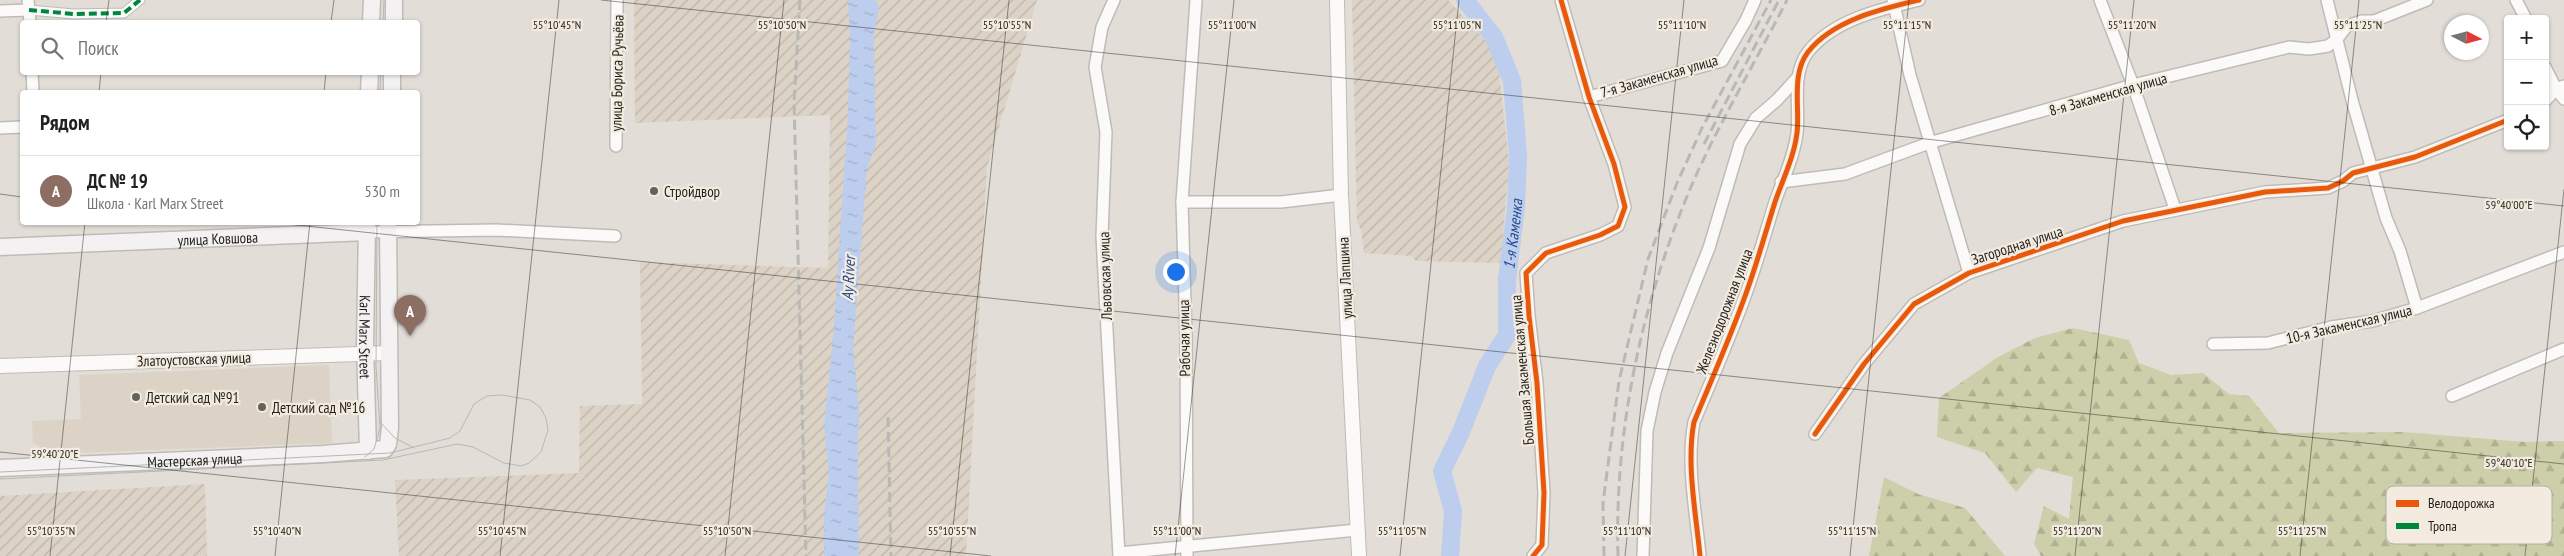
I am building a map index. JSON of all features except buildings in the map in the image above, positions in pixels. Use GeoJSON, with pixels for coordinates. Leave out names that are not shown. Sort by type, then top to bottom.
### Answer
{"type":"FeatureCollection","features":[{"type":"Feature","properties":{"kind":"main road"},"geometry":{"type":"LineString","coordinates":[[371,20],[372,0]]}},
{"type":"Feature","properties":{"kind":"main road"},"geometry":{"type":"LineString","coordinates":[[394,0],[394,20]]}},
{"type":"Feature","properties":{"kind":"main road"},"geometry":{"type":"LineString","coordinates":[[369,90],[370,75]]}},
{"type":"Feature","properties":{"kind":"main road"},"geometry":{"type":"LineString","coordinates":[[392,75],[392,90]]}},
{"type":"Feature","properties":{"kind":"main road","name":"Karl Marx Street"},"geometry":{"type":"LineString","coordinates":[[388,226],[390,428],[388,444]]}},
{"type":"Feature","properties":{"kind":"main road","name":"улица Ковшова"},"geometry":{"type":"LineString","coordinates":[[0,247],[367,227]]}},
{"type":"Feature","properties":{"kind":"main road","name":"Karl Marx Street"},"geometry":{"type":"LineString","coordinates":[[367,227],[366,354],[368,451]]}},
{"type":"Feature","properties":{"kind":"main road","name":"Мастерская улица"},"geometry":{"type":"LineString","coordinates":[[0,468],[368,451],[382,450],[388,444]]}},
{"type":"Feature","properties":{"kind":"street"},"geometry":{"type":"LineString","coordinates":[[0,11],[29,5],[74,14],[124,13],[140,0]]}},
{"type":"Feature","properties":{"kind":"street","name":"улица Бориса Ручьёва"},"geometry":{"type":"LineString","coordinates":[[616,146],[618,0]]}},
{"type":"Feature","properties":{"kind":"street","name":"Львовская улица"},"geometry":{"type":"LineString","coordinates":[[1114,0],[1102,27],[1095,67],[1106,132],[1102,236],[1119,554]]}},
{"type":"Feature","properties":{"kind":"street","name":"Рабочая улица"},"geometry":{"type":"LineString","coordinates":[[1187,552],[1186,336],[1182,258],[1182,202],[1196,0]]}},
{"type":"Feature","properties":{"kind":"street","name":"улица Лапшина"},"geometry":{"type":"LineString","coordinates":[[1336,0],[1341,195],[1359,556]]}},
{"type":"Feature","properties":{"kind":"street"},"geometry":{"type":"LineString","coordinates":[[1561,0],[1589,97]]}},
{"type":"Feature","properties":{"kind":"street","name":"7-я Закаменская улица"},"geometry":{"type":"LineString","coordinates":[[1589,97],[1722,60],[1746,20],[1755,0]]}},
{"type":"Feature","properties":{"kind":"street"},"geometry":{"type":"LineString","coordinates":[[1643,556],[1647,431],[1660,376],[1709,248],[1740,144],[1756,118],[1777,100],[1798,77],[1807,54],[1824,35],[1846,23],[1894,3],[1919,0]]}},
{"type":"Feature","properties":{"kind":"street"},"geometry":{"type":"LineString","coordinates":[[2100,0],[2133,85],[2175,209]]}},
{"type":"Feature","properties":{"kind":"street"},"geometry":{"type":"LineString","coordinates":[[2327,0],[2386,218],[2400,251],[2418,308]]}},
{"type":"Feature","properties":{"kind":"street","name":"8-я Закаменская улица"},"geometry":{"type":"LineString","coordinates":[[1781,182],[1845,174],[1929,143],[2133,85],[2289,47],[2309,49],[2328,46],[2337,40],[2347,26],[2362,21],[2374,21],[2427,0]]}},
{"type":"Feature","properties":{"kind":"street"},"geometry":{"type":"LineString","coordinates":[[2516,0],[2524,15]]}},
{"type":"Feature","properties":{"kind":"street"},"geometry":{"type":"LineString","coordinates":[[1894,3],[1929,143],[1969,273]]}},
{"type":"Feature","properties":{"kind":"street"},"geometry":{"type":"LineString","coordinates":[[29,5],[30,20]]}},
{"type":"Feature","properties":{"kind":"street"},"geometry":{"type":"LineString","coordinates":[[2549,73],[2560,88],[2564,99]]}},
{"type":"Feature","properties":{"kind":"street"},"geometry":{"type":"LineString","coordinates":[[32,75],[33,90]]}},
{"type":"Feature","properties":{"kind":"street","name":"Железнодорожная улица"},"geometry":{"type":"LineString","coordinates":[[1700,556],[1692,448],[1694,422],[1745,298],[1781,182],[1794,152],[1797,134],[1798,77]]}},
{"type":"Feature","properties":{"kind":"street"},"geometry":{"type":"LineString","coordinates":[[2549,98],[2560,88]]}},
{"type":"Feature","properties":{"kind":"street","name":"Большая Закаменская улица"},"geometry":{"type":"LineString","coordinates":[[1533,556],[1542,545],[1544,493],[1537,383],[1526,273],[1546,252],[1618,226],[1625,207],[1614,164],[1589,97]]}},
{"type":"Feature","properties":{"kind":"street","name":"Загородная улица"},"geometry":{"type":"LineString","coordinates":[[1815,434],[1864,364],[1914,304],[1969,273],[2123,221],[2265,192],[2328,188],[2343,181],[2353,173],[2372,166],[2415,157],[2504,122]]}},
{"type":"Feature","properties":{"kind":"street"},"geometry":{"type":"LineString","coordinates":[[0,128],[20,127]]}},
{"type":"Feature","properties":{"kind":"street"},"geometry":{"type":"LineString","coordinates":[[1182,202],[1281,202],[1341,195]]}},
{"type":"Feature","properties":{"kind":"street","name":"улица Ковшова"},"geometry":{"type":"LineString","coordinates":[[367,227],[388,226],[615,236]]}},
{"type":"Feature","properties":{"kind":"street","name":"10-я Закаменская улица"},"geometry":{"type":"LineString","coordinates":[[2213,344],[2268,343],[2331,328],[2373,321],[2418,308],[2564,252]]}},
{"type":"Feature","properties":{"kind":"street"},"geometry":{"type":"LineString","coordinates":[[2452,396],[2564,349]]}},
{"type":"Feature","properties":{"kind":"street","name":"Златоустовская улица"},"geometry":{"type":"LineString","coordinates":[[0,366],[388,353]]}},
{"type":"Feature","properties":{"kind":"street"},"geometry":{"type":"LineString","coordinates":[[1119,554],[1187,552],[1225,542],[1358,530]]}},
{"type":"Feature","properties":{"kind":"shaded area"},"geometry":{"type":"Polygon","coordinates":[[[634,0],[1037,0],[987,167],[966,556],[399,556],[395,480],[579,473],[580,406],[642,404],[640,262],[828,268],[830,115],[635,123],[634,0]]]}},
{"type":"Feature","properties":{"kind":"shaded area"},"geometry":{"type":"Polygon","coordinates":[[[1352,0],[1448,0],[1497,53],[1509,162],[1501,263],[1416,261],[1411,256],[1364,253],[1361,230],[1357,223],[1352,0]]]}},
{"type":"Feature","properties":{"kind":"shaded area"},"geometry":{"type":"Polygon","coordinates":[[[329,365],[332,443],[51,454],[33,442],[32,421],[81,419],[79,375],[329,365]]]}},
{"type":"Feature","properties":{"kind":"shaded area"},"geometry":{"type":"Polygon","coordinates":[[[205,484],[207,556],[0,556],[0,496],[205,484]]]}},
{"type":"Feature","properties":{"kind":"green space"},"geometry":{"type":"Polygon","coordinates":[[[2073,328],[2129,340],[2139,363],[2171,375],[2203,373],[2229,394],[2249,396],[2279,433],[2403,432],[2525,442],[2564,441],[2564,556],[2041,556],[2034,544],[2044,506],[2069,519],[2073,477],[2037,468],[2016,492],[1985,453],[1937,437],[1939,398],[1998,357],[2035,338],[2073,328]]]}},
{"type":"Feature","properties":{"kind":"green space"},"geometry":{"type":"Polygon","coordinates":[[[1884,477],[1918,494],[1965,508],[2005,556],[1869,556],[1884,477]]]}},
{"type":"Feature","properties":{"kind":"water","name":"Ay River"},"geometry":{"type":"Polygon","coordinates":[[[848,0],[876,0],[879,8],[874,33],[876,144],[867,168],[853,348],[859,408],[859,556],[824,556],[824,514],[829,474],[824,426],[834,326],[848,114],[850,37],[848,0]]]}},
{"type":"Feature","properties":{"kind":"waterway","name":"1-я Каменка"},"geometry":{"type":"LineString","coordinates":[[1450,556],[1453,511],[1442,471],[1461,432],[1487,366],[1507,335],[1507,280],[1516,207],[1518,156],[1512,81],[1494,37],[1465,0]]}},
{"type":"Feature","properties":{"kind":"tram line"},"geometry":{"type":"LineString","coordinates":[[383,20],[384,0]]}},
{"type":"Feature","properties":{"kind":"tram line"},"geometry":{"type":"LineString","coordinates":[[380,90],[381,75]]}},
{"type":"Feature","properties":{"kind":"tram line"},"geometry":{"type":"LineString","coordinates":[[365,457],[374,449],[380,428],[376,366],[377,225]]}},
{"type":"Feature","properties":{"kind":"tram line"},"geometry":{"type":"LineString","coordinates":[[0,472],[390,453],[450,438],[460,431],[474,404],[487,396],[502,395],[530,400],[540,407],[546,418],[548,430],[541,452],[529,463],[521,466],[504,463],[473,447],[457,444],[383,460],[0,479]]}},
{"type":"Feature","properties":{"kind":"tram line"},"geometry":{"type":"LineString","coordinates":[[379,421],[395,438],[414,448]]}},
{"type":"Feature","properties":{"kind":"railway"},"geometry":{"type":"LineString","coordinates":[[800,0],[794,102],[806,556]]}},
{"type":"Feature","properties":{"kind":"railway"},"geometry":{"type":"LineString","coordinates":[[1604,556],[1603,503],[1619,381],[1648,259],[1677,183],[1702,128],[1771,0]]}},
{"type":"Feature","properties":{"kind":"railway"},"geometry":{"type":"LineString","coordinates":[[1704,144],[1779,0]]}},
{"type":"Feature","properties":{"kind":"railway"},"geometry":{"type":"LineString","coordinates":[[1618,556],[1621,457],[1627,408],[1636,359],[1662,263],[1698,171],[1787,0]]}},
{"type":"Feature","properties":{"kind":"railway"},"geometry":{"type":"LineString","coordinates":[[888,417],[891,556]]}},
{"type":"Feature","properties":{"kind":"marked path"},"geometry":{"type":"LineString","coordinates":[[29,10],[74,14],[124,13],[140,0]]}},
{"type":"Feature","properties":{"kind":"cycle path"},"geometry":{"type":"LineString","coordinates":[[1533,556],[1542,545],[1544,493],[1537,383],[1526,273],[1546,253],[1600,235],[1618,226],[1625,207],[1614,164],[1589,97],[1561,0]]}},
{"type":"Feature","properties":{"kind":"cycle path"},"geometry":{"type":"LineString","coordinates":[[1700,556],[1691,472],[1694,422],[1744,299],[1791,159],[1796,142],[1798,123],[1797,91],[1803,61],[1818,41],[1844,24],[1889,7],[1919,0]]}},
{"type":"Feature","properties":{"kind":"cycle path"},"geometry":{"type":"LineString","coordinates":[[1815,434],[1864,364],[1914,304],[1969,273],[2123,221],[2265,192],[2328,188],[2343,181],[2353,173],[2415,157],[2504,122]]}},
{"type":"Feature","properties":{"kind":"place","name":"Стройдвор"},"geometry":{"type":"Point","coordinates":[654,191]}},
{"type":"Feature","properties":{"kind":"place","name":"ДС № 19"},"geometry":{"type":"Point","coordinates":[410,336]}},
{"type":"Feature","properties":{"kind":"place","name":"Детский сад №91"},"geometry":{"type":"Point","coordinates":[136,397]}},
{"type":"Feature","properties":{"kind":"place","name":"Детский сад №16"},"geometry":{"type":"Point","coordinates":[262,407]}}]}
